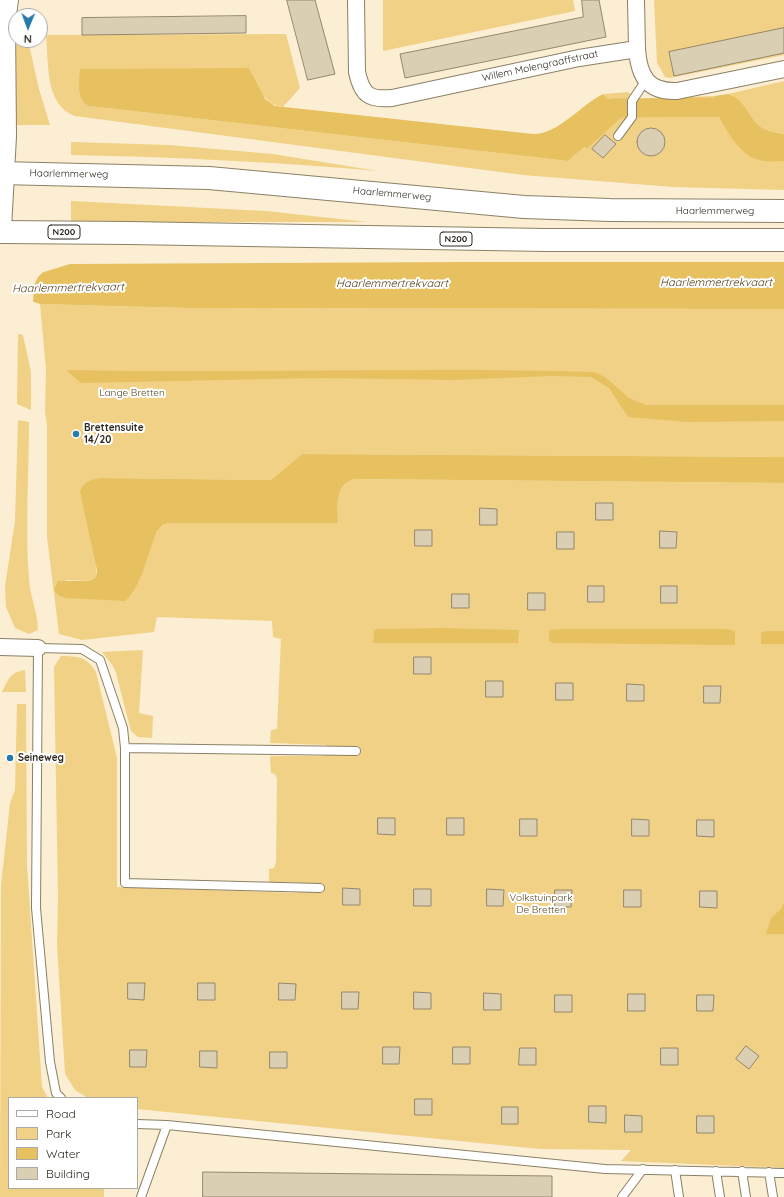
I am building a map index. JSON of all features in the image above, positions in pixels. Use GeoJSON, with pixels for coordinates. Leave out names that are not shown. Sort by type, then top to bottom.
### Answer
{"type":"FeatureCollection","features":[{"type":"Feature","properties":{"kind":"main road"},"geometry":{"type":"LineString","coordinates":[[0,231],[4,22],[7,0]]}},
{"type":"Feature","properties":{"kind":"main road","name":"Haarlemmerweg"},"geometry":{"type":"LineString","coordinates":[[2,173],[209,178],[524,207],[618,210],[784,211]]}},
{"type":"Feature","properties":{"kind":"main road","name":"N200"},"geometry":{"type":"LineString","coordinates":[[0,231],[546,240],[784,240]]}},
{"type":"Feature","properties":{"kind":"street","name":"Willem Molengraaffstraat"},"geometry":{"type":"LineString","coordinates":[[356,0],[357,72],[359,83],[364,92],[371,97],[381,99],[392,98],[579,58],[637,50]]}},
{"type":"Feature","properties":{"kind":"street"},"geometry":{"type":"LineString","coordinates":[[636,0],[637,50],[640,69],[646,80],[653,88],[666,91],[677,91],[784,69]]}},
{"type":"Feature","properties":{"kind":"street"},"geometry":{"type":"LineString","coordinates":[[0,647],[38,648]]}},
{"type":"Feature","properties":{"kind":"lane"},"geometry":{"type":"LineString","coordinates":[[618,136],[632,116],[632,101],[646,80]]}},
{"type":"Feature","properties":{"kind":"lane"},"geometry":{"type":"LineString","coordinates":[[60,1097],[56,1093],[50,1062],[36,908],[36,696],[38,648],[82,649],[100,660],[123,728],[125,748],[125,883],[320,888]]}},
{"type":"Feature","properties":{"kind":"lane"},"geometry":{"type":"LineString","coordinates":[[125,748],[356,750]]}},
{"type":"Feature","properties":{"kind":"lane"},"geometry":{"type":"LineString","coordinates":[[138,1124],[167,1125],[605,1169],[784,1173]]}},
{"type":"Feature","properties":{"kind":"lane"},"geometry":{"type":"LineString","coordinates":[[141,1197],[167,1125]]}},
{"type":"Feature","properties":{"kind":"lane"},"geometry":{"type":"LineString","coordinates":[[622,1197],[643,1169]]}},
{"type":"Feature","properties":{"kind":"lane"},"geometry":{"type":"LineString","coordinates":[[675,1170],[679,1197]]}},
{"type":"Feature","properties":{"kind":"lane"},"geometry":{"type":"LineString","coordinates":[[716,1171],[720,1197]]}},
{"type":"Feature","properties":{"kind":"lane"},"geometry":{"type":"LineString","coordinates":[[742,1171],[746,1197]]}},
{"type":"Feature","properties":{"kind":"lane"},"geometry":{"type":"LineString","coordinates":[[769,1172],[773,1197]]}},
{"type":"Feature","properties":{"kind":"green space"},"geometry":{"type":"Polygon","coordinates":[[[383,0],[573,0],[575,11],[383,51],[383,0]]]}},
{"type":"Feature","properties":{"kind":"green space"},"geometry":{"type":"Polygon","coordinates":[[[654,0],[784,0],[784,55],[670,78],[665,77],[657,63],[654,0]]]}},
{"type":"Feature","properties":{"kind":"green space"},"geometry":{"type":"Polygon","coordinates":[[[286,34],[300,88],[283,107],[276,105],[265,98],[261,93],[249,68],[89,106],[568,161],[584,147],[587,149],[623,115],[603,94],[628,92],[639,99],[715,96],[713,100],[714,106],[738,145],[759,160],[784,161],[784,190],[673,187],[523,175],[75,116],[65,110],[53,93],[48,70],[47,48],[48,48],[48,35],[286,34]]]}},
{"type":"Feature","properties":{"kind":"green space"},"geometry":{"type":"Polygon","coordinates":[[[12,48],[30,48],[39,89],[50,125],[15,125],[12,48]]]}},
{"type":"Feature","properties":{"kind":"green space"},"geometry":{"type":"Polygon","coordinates":[[[784,81],[784,134],[770,131],[757,124],[745,106],[738,99],[728,94],[784,81]]]}},
{"type":"Feature","properties":{"kind":"green space"},"geometry":{"type":"Polygon","coordinates":[[[71,142],[169,145],[273,154],[378,171],[225,160],[71,155],[71,142]]]}},
{"type":"Feature","properties":{"kind":"green space"},"geometry":{"type":"Polygon","coordinates":[[[71,201],[266,211],[368,222],[71,222],[71,201]]]}},
{"type":"Feature","properties":{"kind":"green space","name":"Volkstuinpark De Bretten"},"geometry":{"type":"Polygon","coordinates":[[[40,304],[186,308],[784,309],[784,457],[302,454],[271,480],[100,478],[96,577],[90,581],[66,580],[66,598],[151,543],[156,533],[165,524],[338,523],[338,498],[340,492],[347,482],[353,479],[784,483],[784,1168],[621,1161],[631,1150],[540,1149],[138,1109],[138,1097],[86,1097],[75,1090],[65,1074],[57,945],[58,897],[54,667],[61,656],[82,658],[93,667],[96,672],[117,758],[117,887],[298,893],[298,882],[269,882],[269,869],[274,868],[276,862],[277,779],[275,774],[271,773],[270,758],[271,756],[325,756],[326,745],[270,743],[271,730],[277,729],[281,639],[273,637],[272,621],[157,617],[154,632],[82,640],[59,634],[47,537],[47,425],[45,412],[46,369],[40,304]]]}},
{"type":"Feature","properties":{"kind":"green space"},"geometry":{"type":"Polygon","coordinates":[[[18,334],[23,335],[31,372],[31,410],[17,404],[18,334]]]}},
{"type":"Feature","properties":{"kind":"green space"},"geometry":{"type":"Polygon","coordinates":[[[18,420],[29,422],[27,520],[28,559],[30,586],[37,617],[38,630],[29,634],[15,628],[6,607],[5,586],[15,521],[18,420]]]}},
{"type":"Feature","properties":{"kind":"green space"},"geometry":{"type":"Polygon","coordinates":[[[143,650],[139,713],[153,716],[152,738],[138,737],[131,731],[116,673],[113,666],[102,652],[143,650]]]}},
{"type":"Feature","properties":{"kind":"green space"},"geometry":{"type":"Polygon","coordinates":[[[25,670],[26,692],[2,692],[10,677],[20,671],[25,670]]]}},
{"type":"Feature","properties":{"kind":"green space"},"geometry":{"type":"Polygon","coordinates":[[[17,704],[26,704],[27,865],[42,1087],[47,1097],[8,1097],[8,1189],[104,1189],[104,1197],[0,1197],[1,885],[10,803],[15,790],[17,704]]]}},
{"type":"Feature","properties":{"kind":"water"},"geometry":{"type":"Polygon","coordinates":[[[249,68],[265,99],[275,106],[533,134],[551,130],[560,125],[603,94],[624,115],[587,149],[584,147],[568,161],[89,106],[82,99],[79,90],[80,69],[249,68]]]}},
{"type":"Feature","properties":{"kind":"water"},"geometry":{"type":"Polygon","coordinates":[[[728,94],[738,99],[745,106],[757,124],[770,131],[784,134],[784,161],[759,160],[751,157],[738,146],[722,122],[714,106],[713,100],[715,96],[728,94]]]}},
{"type":"Feature","properties":{"kind":"water","name":"Haarlemmertrekvaart"},"geometry":{"type":"Polygon","coordinates":[[[784,262],[784,309],[186,308],[40,304],[34,302],[0,301],[28,277],[70,264],[784,262]]]}},
{"type":"Feature","properties":{"kind":"water"},"geometry":{"type":"Polygon","coordinates":[[[66,370],[462,370],[594,372],[605,377],[629,398],[646,405],[784,405],[784,421],[688,422],[628,417],[609,388],[591,377],[550,376],[454,380],[320,378],[81,383],[66,370]]]}},
{"type":"Feature","properties":{"kind":"water"},"geometry":{"type":"Polygon","coordinates":[[[302,454],[784,457],[784,483],[353,479],[347,482],[340,492],[338,498],[338,523],[169,523],[163,525],[157,531],[136,587],[125,601],[66,598],[58,595],[54,590],[58,581],[90,581],[96,577],[97,570],[80,492],[87,482],[100,478],[271,480],[302,454]]]}},
{"type":"Feature","properties":{"kind":"water"},"geometry":{"type":"Polygon","coordinates":[[[443,628],[519,630],[518,643],[373,643],[374,631],[376,629],[443,628]]]}},
{"type":"Feature","properties":{"kind":"water"},"geometry":{"type":"Polygon","coordinates":[[[726,629],[735,631],[735,645],[554,643],[549,641],[549,630],[726,629]]]}},
{"type":"Feature","properties":{"kind":"water"},"geometry":{"type":"Polygon","coordinates":[[[766,631],[784,631],[784,644],[761,644],[761,633],[766,631]]]}},
{"type":"Feature","properties":{"kind":"water"},"geometry":{"type":"Polygon","coordinates":[[[784,903],[784,934],[766,934],[771,918],[781,909],[784,903]]]}},
{"type":"Feature","properties":{"kind":"pier"},"geometry":{"type":"Polygon","coordinates":[[[41,270],[44,271],[38,277],[34,285],[33,304],[0,303],[0,275],[27,275],[41,270]]]}},
{"type":"Feature","properties":{"kind":"building"},"geometry":{"type":"Polygon","coordinates":[[[287,0],[315,0],[335,74],[308,80],[287,0]]]}},
{"type":"Feature","properties":{"kind":"building"},"geometry":{"type":"Polygon","coordinates":[[[582,0],[599,0],[606,37],[405,78],[400,54],[583,17],[582,0]]]}},
{"type":"Feature","properties":{"kind":"building"},"geometry":{"type":"Polygon","coordinates":[[[246,16],[246,33],[82,35],[82,18],[246,16]]]}},
{"type":"Feature","properties":{"kind":"building"},"geometry":{"type":"Polygon","coordinates":[[[784,28],[784,53],[674,76],[669,52],[784,28]]]}},
{"type":"Feature","properties":{"kind":"building"},"geometry":{"type":"Polygon","coordinates":[[[651,128],[661,132],[665,142],[661,152],[651,156],[641,152],[637,142],[641,132],[651,128]]]}},
{"type":"Feature","properties":{"kind":"building"},"geometry":{"type":"Polygon","coordinates":[[[605,135],[616,144],[603,158],[592,149],[605,135]]]}},
{"type":"Feature","properties":{"kind":"building"},"geometry":{"type":"Polygon","coordinates":[[[596,503],[613,503],[613,520],[596,520],[596,503]]]}},
{"type":"Feature","properties":{"kind":"building"},"geometry":{"type":"Polygon","coordinates":[[[480,508],[497,509],[497,525],[480,525],[480,508]]]}},
{"type":"Feature","properties":{"kind":"building"},"geometry":{"type":"Polygon","coordinates":[[[415,530],[432,530],[432,546],[415,546],[415,530]]]}},
{"type":"Feature","properties":{"kind":"building"},"geometry":{"type":"Polygon","coordinates":[[[660,531],[677,532],[676,548],[660,548],[660,531]]]}},
{"type":"Feature","properties":{"kind":"building"},"geometry":{"type":"Polygon","coordinates":[[[557,532],[574,532],[574,549],[557,549],[557,532]]]}},
{"type":"Feature","properties":{"kind":"building"},"geometry":{"type":"Polygon","coordinates":[[[588,586],[604,586],[604,602],[588,602],[588,586]]]}},
{"type":"Feature","properties":{"kind":"building"},"geometry":{"type":"Polygon","coordinates":[[[661,586],[677,586],[677,603],[661,603],[661,586]]]}},
{"type":"Feature","properties":{"kind":"building"},"geometry":{"type":"Polygon","coordinates":[[[528,593],[545,593],[545,610],[528,610],[528,593]]]}},
{"type":"Feature","properties":{"kind":"building"},"geometry":{"type":"Polygon","coordinates":[[[452,594],[469,594],[469,608],[452,608],[452,594]]]}},
{"type":"Feature","properties":{"kind":"building"},"geometry":{"type":"Polygon","coordinates":[[[414,657],[431,657],[431,674],[414,674],[414,657]]]}},
{"type":"Feature","properties":{"kind":"building"},"geometry":{"type":"Polygon","coordinates":[[[486,681],[503,681],[503,697],[486,697],[486,681]]]}},
{"type":"Feature","properties":{"kind":"building"},"geometry":{"type":"Polygon","coordinates":[[[556,683],[573,683],[573,700],[556,700],[556,683]]]}},
{"type":"Feature","properties":{"kind":"building"},"geometry":{"type":"Polygon","coordinates":[[[627,684],[644,685],[644,701],[627,701],[627,684]]]}},
{"type":"Feature","properties":{"kind":"building"},"geometry":{"type":"Polygon","coordinates":[[[704,686],[721,686],[720,703],[704,703],[704,686]]]}},
{"type":"Feature","properties":{"kind":"building"},"geometry":{"type":"Polygon","coordinates":[[[378,818],[395,818],[395,835],[378,834],[378,818]]]}},
{"type":"Feature","properties":{"kind":"building"},"geometry":{"type":"Polygon","coordinates":[[[447,818],[464,818],[464,835],[447,835],[447,818]]]}},
{"type":"Feature","properties":{"kind":"building"},"geometry":{"type":"Polygon","coordinates":[[[520,819],[537,819],[537,836],[520,836],[520,819]]]}},
{"type":"Feature","properties":{"kind":"building"},"geometry":{"type":"Polygon","coordinates":[[[632,819],[649,820],[649,836],[632,836],[632,819]]]}},
{"type":"Feature","properties":{"kind":"building"},"geometry":{"type":"Polygon","coordinates":[[[697,820],[714,820],[714,837],[697,836],[697,820]]]}},
{"type":"Feature","properties":{"kind":"building"},"geometry":{"type":"Polygon","coordinates":[[[343,888],[360,889],[360,905],[343,905],[343,888]]]}},
{"type":"Feature","properties":{"kind":"building"},"geometry":{"type":"Polygon","coordinates":[[[414,889],[431,889],[431,906],[414,906],[414,889]]]}},
{"type":"Feature","properties":{"kind":"building"},"geometry":{"type":"Polygon","coordinates":[[[487,889],[504,890],[503,906],[487,906],[487,889]]]}},
{"type":"Feature","properties":{"kind":"building"},"geometry":{"type":"Polygon","coordinates":[[[555,890],[572,890],[571,907],[555,907],[555,890]]]}},
{"type":"Feature","properties":{"kind":"building"},"geometry":{"type":"Polygon","coordinates":[[[624,890],[641,890],[641,907],[624,907],[624,890]]]}},
{"type":"Feature","properties":{"kind":"building"},"geometry":{"type":"Polygon","coordinates":[[[700,891],[717,891],[717,908],[700,907],[700,891]]]}},
{"type":"Feature","properties":{"kind":"building"},"geometry":{"type":"Polygon","coordinates":[[[128,983],[145,983],[144,1000],[128,999],[128,983]]]}},
{"type":"Feature","properties":{"kind":"building"},"geometry":{"type":"Polygon","coordinates":[[[198,983],[215,983],[215,1000],[198,1000],[198,983]]]}},
{"type":"Feature","properties":{"kind":"building"},"geometry":{"type":"Polygon","coordinates":[[[279,983],[296,984],[295,1000],[279,1000],[279,983]]]}},
{"type":"Feature","properties":{"kind":"building"},"geometry":{"type":"Polygon","coordinates":[[[342,992],[359,992],[358,1009],[342,1009],[342,992]]]}},
{"type":"Feature","properties":{"kind":"building"},"geometry":{"type":"Polygon","coordinates":[[[414,992],[431,993],[431,1009],[414,1009],[414,992]]]}},
{"type":"Feature","properties":{"kind":"building"},"geometry":{"type":"Polygon","coordinates":[[[484,993],[501,994],[501,1010],[484,1010],[484,993]]]}},
{"type":"Feature","properties":{"kind":"building"},"geometry":{"type":"Polygon","coordinates":[[[628,994],[645,994],[645,1011],[628,1011],[628,994]]]}},
{"type":"Feature","properties":{"kind":"building"},"geometry":{"type":"Polygon","coordinates":[[[555,995],[572,995],[572,1012],[555,1012],[555,995]]]}},
{"type":"Feature","properties":{"kind":"building"},"geometry":{"type":"Polygon","coordinates":[[[697,995],[714,995],[713,1011],[697,1011],[697,995]]]}},
{"type":"Feature","properties":{"kind":"building"},"geometry":{"type":"Polygon","coordinates":[[[746,1046],[759,1056],[749,1069],[736,1059],[746,1046]]]}},
{"type":"Feature","properties":{"kind":"building"},"geometry":{"type":"Polygon","coordinates":[[[383,1047],[400,1047],[399,1064],[383,1064],[383,1047]]]}},
{"type":"Feature","properties":{"kind":"building"},"geometry":{"type":"Polygon","coordinates":[[[453,1047],[470,1047],[470,1064],[453,1064],[453,1047]]]}},
{"type":"Feature","properties":{"kind":"building"},"geometry":{"type":"Polygon","coordinates":[[[520,1048],[536,1048],[536,1065],[519,1065],[520,1048]]]}},
{"type":"Feature","properties":{"kind":"building"},"geometry":{"type":"Polygon","coordinates":[[[661,1048],[678,1048],[678,1065],[661,1065],[661,1048]]]}},
{"type":"Feature","properties":{"kind":"building"},"geometry":{"type":"Polygon","coordinates":[[[130,1050],[147,1050],[146,1067],[130,1067],[130,1050]]]}},
{"type":"Feature","properties":{"kind":"building"},"geometry":{"type":"Polygon","coordinates":[[[200,1051],[217,1051],[217,1068],[200,1067],[200,1051]]]}},
{"type":"Feature","properties":{"kind":"building"},"geometry":{"type":"Polygon","coordinates":[[[270,1052],[287,1052],[287,1068],[270,1068],[270,1052]]]}},
{"type":"Feature","properties":{"kind":"building"},"geometry":{"type":"Polygon","coordinates":[[[415,1099],[432,1099],[432,1115],[415,1115],[415,1099]]]}},
{"type":"Feature","properties":{"kind":"building"},"geometry":{"type":"Polygon","coordinates":[[[589,1106],[606,1106],[606,1123],[589,1122],[589,1106]]]}},
{"type":"Feature","properties":{"kind":"building"},"geometry":{"type":"Polygon","coordinates":[[[502,1107],[518,1107],[518,1124],[502,1124],[502,1107]]]}},
{"type":"Feature","properties":{"kind":"building"},"geometry":{"type":"Polygon","coordinates":[[[625,1115],[642,1116],[642,1132],[625,1132],[625,1115]]]}},
{"type":"Feature","properties":{"kind":"building"},"geometry":{"type":"Polygon","coordinates":[[[697,1116],[714,1116],[714,1133],[697,1133],[697,1116]]]}},
{"type":"Feature","properties":{"kind":"building"},"geometry":{"type":"Polygon","coordinates":[[[203,1172],[552,1176],[552,1197],[203,1197],[203,1172]]]}},
{"type":"Feature","properties":{"kind":"waterway"},"geometry":{"type":"LineString","coordinates":[[594,118],[613,108],[724,107],[736,118]]}},
{"type":"Feature","properties":{"kind":"place","name":"Brettensuite 14/20"},"geometry":{"type":"Point","coordinates":[76,434]}},
{"type":"Feature","properties":{"kind":"place","name":"Seineweg"},"geometry":{"type":"Point","coordinates":[10,758]}},
{"type":"Feature","properties":{"kind":"park label","name":"Lange Bretten"},"geometry":{"type":"Point","coordinates":[132,393]}}]}
